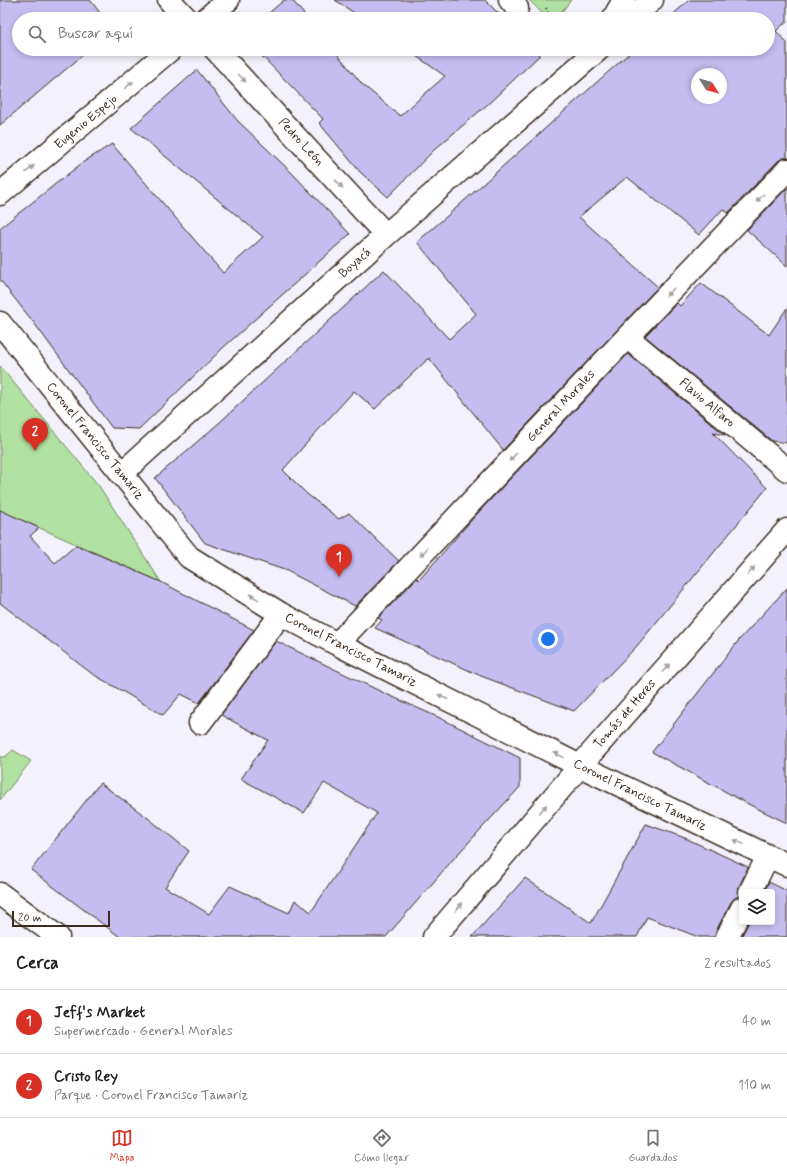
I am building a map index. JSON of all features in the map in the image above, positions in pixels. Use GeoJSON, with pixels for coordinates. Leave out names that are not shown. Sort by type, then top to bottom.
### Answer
{"type":"FeatureCollection","features":[{"type":"Feature","properties":{"kind":"street"},"geometry":{"type":"LineString","coordinates":[[169,0],[181,12]]}},
{"type":"Feature","properties":{"kind":"street"},"geometry":{"type":"LineString","coordinates":[[214,12],[228,0]]}},
{"type":"Feature","properties":{"kind":"street"},"geometry":{"type":"LineString","coordinates":[[617,12],[624,0]]}},
{"type":"Feature","properties":{"kind":"street"},"geometry":{"type":"LineString","coordinates":[[639,12],[652,0]]}},
{"type":"Feature","properties":{"kind":"street","name":"Eugenio Espejo"},"geometry":{"type":"LineString","coordinates":[[0,194],[163,56]]}},
{"type":"Feature","properties":{"kind":"street","name":"Pedro León"},"geometry":{"type":"LineString","coordinates":[[221,56],[386,235]]}},
{"type":"Feature","properties":{"kind":"street","name":"Boyacá"},"geometry":{"type":"LineString","coordinates":[[121,474],[386,235],[589,56]]}},
{"type":"Feature","properties":{"kind":"street","name":"General Morales"},"geometry":{"type":"LineString","coordinates":[[337,644],[626,337],[787,170]]}},
{"type":"Feature","properties":{"kind":"street","name":"Coronel Francisco Tamariz"},"geometry":{"type":"LineString","coordinates":[[0,324],[189,557],[281,614],[337,644],[580,766],[787,865]]}},
{"type":"Feature","properties":{"kind":"street","name":"Flavio Alfaro"},"geometry":{"type":"LineString","coordinates":[[626,337],[787,470]]}},
{"type":"Feature","properties":{"kind":"street","name":"Tomás de Heres"},"geometry":{"type":"LineString","coordinates":[[434,937],[580,766],[787,530]]}},
{"type":"Feature","properties":{"kind":"street"},"geometry":{"type":"LineString","coordinates":[[200,723],[281,614]]}},
{"type":"Feature","properties":{"kind":"street"},"geometry":{"type":"LineString","coordinates":[[752,889],[768,856]]}},
{"type":"Feature","properties":{"kind":"street"},"geometry":{"type":"LineString","coordinates":[[0,894],[58,937]]}},
{"type":"Feature","properties":{"kind":"street"},"geometry":{"type":"LineString","coordinates":[[727,937],[739,914]]}},
{"type":"Feature","properties":{"kind":"green space"},"geometry":{"type":"Polygon","coordinates":[[[529,0],[571,0],[562,12],[541,12],[529,0]]]}},
{"type":"Feature","properties":{"kind":"green space"},"geometry":{"type":"Polygon","coordinates":[[[0,366],[99,486],[161,582],[13,516],[0,513],[0,366]]]}},
{"type":"Feature","properties":{"kind":"green space"},"geometry":{"type":"Polygon","coordinates":[[[13,750],[31,761],[0,800],[0,757],[5,757],[13,750]]]}},
{"type":"Feature","properties":{"kind":"building"},"geometry":{"type":"Polygon","coordinates":[[[0,0],[90,0],[99,12],[12,12],[12,56],[82,56],[0,125],[0,0]]]}},
{"type":"Feature","properties":{"kind":"building"},"geometry":{"type":"Polygon","coordinates":[[[284,0],[292,0],[302,12],[270,12],[284,0]]]}},
{"type":"Feature","properties":{"kind":"building"},"geometry":{"type":"Polygon","coordinates":[[[335,0],[485,0],[497,12],[353,12],[335,0]]]}},
{"type":"Feature","properties":{"kind":"building"},"geometry":{"type":"Polygon","coordinates":[[[689,0],[787,0],[787,21],[776,31],[787,43],[787,158],[783,158],[778,161],[728,213],[723,209],[699,235],[627,177],[579,217],[658,287],[503,450],[429,358],[375,409],[354,391],[283,470],[307,494],[339,519],[349,513],[399,561],[355,606],[287,571],[205,543],[155,478],[219,423],[384,270],[449,339],[476,314],[417,242],[626,56],[775,56],[775,12],[676,12],[689,0]]]}},
{"type":"Feature","properties":{"kind":"building"},"geometry":{"type":"Polygon","coordinates":[[[262,56],[339,56],[362,84],[400,116],[445,76],[416,56],[539,56],[488,104],[434,150],[388,197],[360,172],[319,123],[323,119],[262,56]]]}},
{"type":"Feature","properties":{"kind":"building"},"geometry":{"type":"Polygon","coordinates":[[[197,70],[237,120],[291,172],[350,234],[224,347],[139,429],[112,428],[0,280],[0,228],[82,163],[112,144],[223,273],[263,237],[131,128],[197,70]]]}},
{"type":"Feature","properties":{"kind":"building"},"geometry":{"type":"Polygon","coordinates":[[[787,188],[787,266],[747,230],[787,188]]]}},
{"type":"Feature","properties":{"kind":"building"},"geometry":{"type":"Polygon","coordinates":[[[701,283],[769,335],[787,308],[787,443],[772,441],[645,336],[677,303],[680,306],[701,283]]]}},
{"type":"Feature","properties":{"kind":"building"},"geometry":{"type":"Polygon","coordinates":[[[628,354],[725,435],[713,433],[767,488],[636,647],[574,711],[481,676],[375,628],[382,620],[378,618],[417,578],[419,580],[475,516],[628,354]]]}},
{"type":"Feature","properties":{"kind":"building"},"geometry":{"type":"Polygon","coordinates":[[[0,510],[39,528],[30,536],[55,563],[76,545],[161,582],[254,630],[199,703],[181,694],[163,715],[91,673],[0,603],[0,510]]]}},
{"type":"Feature","properties":{"kind":"building"},"geometry":{"type":"Polygon","coordinates":[[[787,588],[787,823],[752,806],[652,752],[739,640],[787,588]]]}},
{"type":"Feature","properties":{"kind":"building"},"geometry":{"type":"Polygon","coordinates":[[[276,641],[440,718],[520,758],[520,787],[456,856],[386,937],[120,937],[31,870],[100,783],[148,818],[189,851],[165,887],[209,914],[230,886],[289,913],[295,900],[311,912],[377,813],[324,783],[304,813],[241,779],[268,740],[221,715],[276,641]]]}},
{"type":"Feature","properties":{"kind":"building"},"geometry":{"type":"Polygon","coordinates":[[[646,824],[685,838],[748,867],[739,887],[739,896],[731,902],[716,931],[715,937],[698,937],[647,917],[637,937],[472,937],[525,878],[591,923],[646,824]]]}},
{"type":"Feature","properties":{"kind":"building"},"geometry":{"type":"Polygon","coordinates":[[[769,882],[787,891],[787,937],[741,937],[747,925],[775,925],[775,889],[766,889],[769,882]]]}},
{"type":"Feature","properties":{"kind":"place","name":"Cristo Rey"},"geometry":{"type":"Point","coordinates":[35,451]}},
{"type":"Feature","properties":{"kind":"place","name":"Jeff's Market"},"geometry":{"type":"Point","coordinates":[339,577]}}]}
